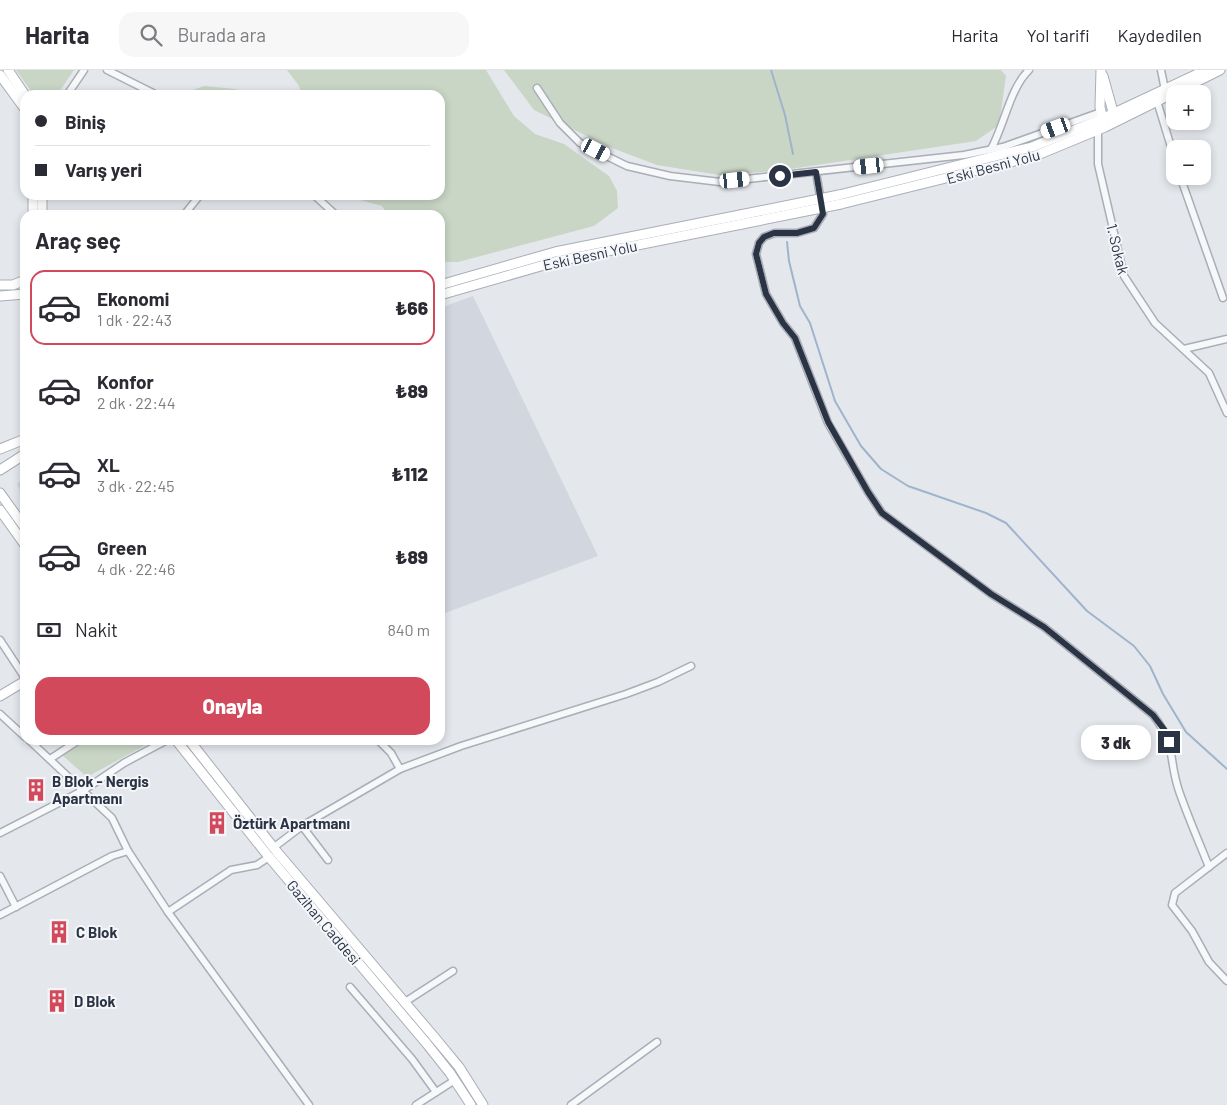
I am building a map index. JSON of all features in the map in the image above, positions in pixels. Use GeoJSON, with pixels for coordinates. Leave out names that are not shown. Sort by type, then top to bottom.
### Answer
{"type":"FeatureCollection","features":[{"type":"Feature","properties":{"kind":"main road"},"geometry":{"type":"LineString","coordinates":[[8,70],[22,90]]}},
{"type":"Feature","properties":{"kind":"main road"},"geometry":{"type":"LineString","coordinates":[[1101,70],[1115,117]]}},
{"type":"Feature","properties":{"kind":"main road"},"geometry":{"type":"LineString","coordinates":[[1101,70],[1099,96],[1102,122]]}},
{"type":"Feature","properties":{"kind":"main road","name":"Eski Besni Yolu"},"geometry":{"type":"LineString","coordinates":[[1115,117],[1206,70]]}},
{"type":"Feature","properties":{"kind":"main road","name":"Eski Besni Yolu"},"geometry":{"type":"LineString","coordinates":[[445,293],[496,277],[572,258],[1020,160],[1102,122],[1157,101],[1220,70]]}},
{"type":"Feature","properties":{"kind":"main road"},"geometry":{"type":"LineString","coordinates":[[0,76],[20,102]]}},
{"type":"Feature","properties":{"kind":"main road","name":"Eski Besni Yolu"},"geometry":{"type":"LineString","coordinates":[[445,284],[555,252],[741,220]]}},
{"type":"Feature","properties":{"kind":"main road"},"geometry":{"type":"LineString","coordinates":[[0,285],[13,285],[20,282]]}},
{"type":"Feature","properties":{"kind":"main road"},"geometry":{"type":"LineString","coordinates":[[0,296],[20,294]]}},
{"type":"Feature","properties":{"kind":"main road"},"geometry":{"type":"LineString","coordinates":[[1,448],[20,441]]}},
{"type":"Feature","properties":{"kind":"main road"},"geometry":{"type":"LineString","coordinates":[[0,470],[20,457]]}},
{"type":"Feature","properties":{"kind":"main road"},"geometry":{"type":"LineString","coordinates":[[0,492],[20,521]]}},
{"type":"Feature","properties":{"kind":"main road"},"geometry":{"type":"LineString","coordinates":[[0,510],[20,537]]}},
{"type":"Feature","properties":{"kind":"main road"},"geometry":{"type":"LineString","coordinates":[[0,696],[20,683]]}},
{"type":"Feature","properties":{"kind":"main road","name":"Gazihan Caddesi"},"geometry":{"type":"LineString","coordinates":[[180,745],[269,857],[427,1044],[455,1080],[471,1105]]}},
{"type":"Feature","properties":{"kind":"main road","name":"Gazihan Caddesi"},"geometry":{"type":"LineString","coordinates":[[193,745],[273,848],[458,1067],[483,1105]]}},
{"type":"Feature","properties":{"kind":"street"},"geometry":{"type":"LineString","coordinates":[[70,90],[84,70]]}},
{"type":"Feature","properties":{"kind":"street"},"geometry":{"type":"LineString","coordinates":[[107,70],[148,90]]}},
{"type":"Feature","properties":{"kind":"street"},"geometry":{"type":"LineString","coordinates":[[991,149],[1000,132],[1016,89],[1028,70]]}},
{"type":"Feature","properties":{"kind":"street"},"geometry":{"type":"LineString","coordinates":[[1161,70],[1165,90]]}},
{"type":"Feature","properties":{"kind":"street"},"geometry":{"type":"LineString","coordinates":[[537,88],[560,123],[580,143],[626,166],[670,176],[720,182],[964,156],[1102,122]]}},
{"type":"Feature","properties":{"kind":"street"},"geometry":{"type":"LineString","coordinates":[[1157,101],[1169,140]]}},
{"type":"Feature","properties":{"kind":"street","name":"1. Sokak"},"geometry":{"type":"LineString","coordinates":[[1102,122],[1098,164],[1124,276],[1155,323],[1209,373],[1227,413]]}},
{"type":"Feature","properties":{"kind":"street"},"geometry":{"type":"LineString","coordinates":[[816,172],[823,214],[821,220],[814,228],[797,233],[774,233],[764,237],[759,243],[756,254],[766,294],[783,323],[795,338],[814,391],[840,446],[882,513],[991,594],[1044,627],[1153,715],[1166,732],[1172,753],[1178,789],[1209,867]]}},
{"type":"Feature","properties":{"kind":"street"},"geometry":{"type":"LineString","coordinates":[[1183,185],[1223,298]]}},
{"type":"Feature","properties":{"kind":"street"},"geometry":{"type":"LineString","coordinates":[[188,210],[196,200]]}},
{"type":"Feature","properties":{"kind":"street"},"geometry":{"type":"LineString","coordinates":[[320,200],[330,210]]}},
{"type":"Feature","properties":{"kind":"street"},"geometry":{"type":"LineString","coordinates":[[1184,349],[1227,339]]}},
{"type":"Feature","properties":{"kind":"street"},"geometry":{"type":"LineString","coordinates":[[0,640],[20,672]]}},
{"type":"Feature","properties":{"kind":"street"},"geometry":{"type":"LineString","coordinates":[[273,848],[302,826],[400,769],[461,746],[626,694],[658,682],[691,666]]}},
{"type":"Feature","properties":{"kind":"street"},"geometry":{"type":"LineString","coordinates":[[0,714],[20,732]]}},
{"type":"Feature","properties":{"kind":"street"},"geometry":{"type":"LineString","coordinates":[[35,745],[112,818],[128,851],[168,912],[309,1105]]}},
{"type":"Feature","properties":{"kind":"street"},"geometry":{"type":"LineString","coordinates":[[50,759],[71,745]]}},
{"type":"Feature","properties":{"kind":"street"},"geometry":{"type":"LineString","coordinates":[[0,833],[84,790],[124,763],[158,745]]}},
{"type":"Feature","properties":{"kind":"street"},"geometry":{"type":"LineString","coordinates":[[383,745],[391,753],[400,769]]}},
{"type":"Feature","properties":{"kind":"street"},"geometry":{"type":"LineString","coordinates":[[302,826],[328,860]]}},
{"type":"Feature","properties":{"kind":"street"},"geometry":{"type":"LineString","coordinates":[[0,915],[112,856],[128,851]]}},
{"type":"Feature","properties":{"kind":"street"},"geometry":{"type":"LineString","coordinates":[[1227,853],[1174,893],[1172,905],[1192,931],[1209,962],[1227,981]]}},
{"type":"Feature","properties":{"kind":"street"},"geometry":{"type":"LineString","coordinates":[[168,912],[231,870],[257,864],[269,857]]}},
{"type":"Feature","properties":{"kind":"street"},"geometry":{"type":"LineString","coordinates":[[0,876],[16,907]]}},
{"type":"Feature","properties":{"kind":"street"},"geometry":{"type":"LineString","coordinates":[[405,1002],[453,971]]}},
{"type":"Feature","properties":{"kind":"street"},"geometry":{"type":"LineString","coordinates":[[350,987],[412,1059],[436,1092]]}},
{"type":"Feature","properties":{"kind":"street"},"geometry":{"type":"LineString","coordinates":[[571,1105],[657,1042]]}},
{"type":"Feature","properties":{"kind":"street"},"geometry":{"type":"LineString","coordinates":[[416,1105],[455,1080]]}},
{"type":"Feature","properties":{"kind":"shaded area"},"geometry":{"type":"Polygon","coordinates":[[[473,296],[598,556],[445,613],[445,306],[473,296]]]}},
{"type":"Feature","properties":{"kind":"green space"},"geometry":{"type":"Polygon","coordinates":[[[16,70],[74,70],[60,90],[30,90],[16,70]]]}},
{"type":"Feature","properties":{"kind":"green space"},"geometry":{"type":"Polygon","coordinates":[[[287,70],[486,70],[514,116],[535,134],[564,144],[609,176],[617,191],[618,208],[594,226],[458,262],[445,262],[445,210],[385,210],[382,206],[360,200],[445,200],[445,90],[300,90],[287,70]]]}},
{"type":"Feature","properties":{"kind":"green space"},"geometry":{"type":"Polygon","coordinates":[[[504,70],[1001,70],[1006,76],[999,125],[976,141],[777,171],[719,175],[657,165],[607,146],[534,110],[504,70]]]}},
{"type":"Feature","properties":{"kind":"green space"},"geometry":{"type":"Polygon","coordinates":[[[204,86],[239,90],[193,90],[204,86]]]}},
{"type":"Feature","properties":{"kind":"green space"},"geometry":{"type":"Polygon","coordinates":[[[79,745],[146,745],[87,777],[62,755],[79,745]]]}},
{"type":"Feature","properties":{"kind":"waterway"},"geometry":{"type":"LineString","coordinates":[[771,70],[785,115],[793,154]]}},
{"type":"Feature","properties":{"kind":"waterway"},"geometry":{"type":"LineString","coordinates":[[787,242],[789,261],[800,306],[810,323],[835,401],[861,446],[881,469],[908,486],[986,513],[1006,523],[1087,611],[1134,646],[1150,666],[1163,694],[1186,732],[1227,769]]}},
{"type":"Feature","properties":{"kind":"place","name":"B Blok - Nergis Apartmanı"},"geometry":{"type":"Point","coordinates":[36,790]}},
{"type":"Feature","properties":{"kind":"place","name":"Öztürk Apartmanı"},"geometry":{"type":"Point","coordinates":[217,823]}},
{"type":"Feature","properties":{"kind":"place","name":"C Blok"},"geometry":{"type":"Point","coordinates":[59,932]}},
{"type":"Feature","properties":{"kind":"place","name":"D Blok"},"geometry":{"type":"Point","coordinates":[57,1001]}},
{"type":"Feature","properties":{"kind":"route"},"geometry":{"type":"LineString","coordinates":[[780,176],[816,172],[823,214],[821,220],[814,228],[797,233],[774,233],[764,237],[759,243],[756,254],[766,294],[783,323],[795,338],[814,391],[840,446],[882,513],[991,594],[1044,627],[1153,715],[1166,732],[1169,742]]}}]}
